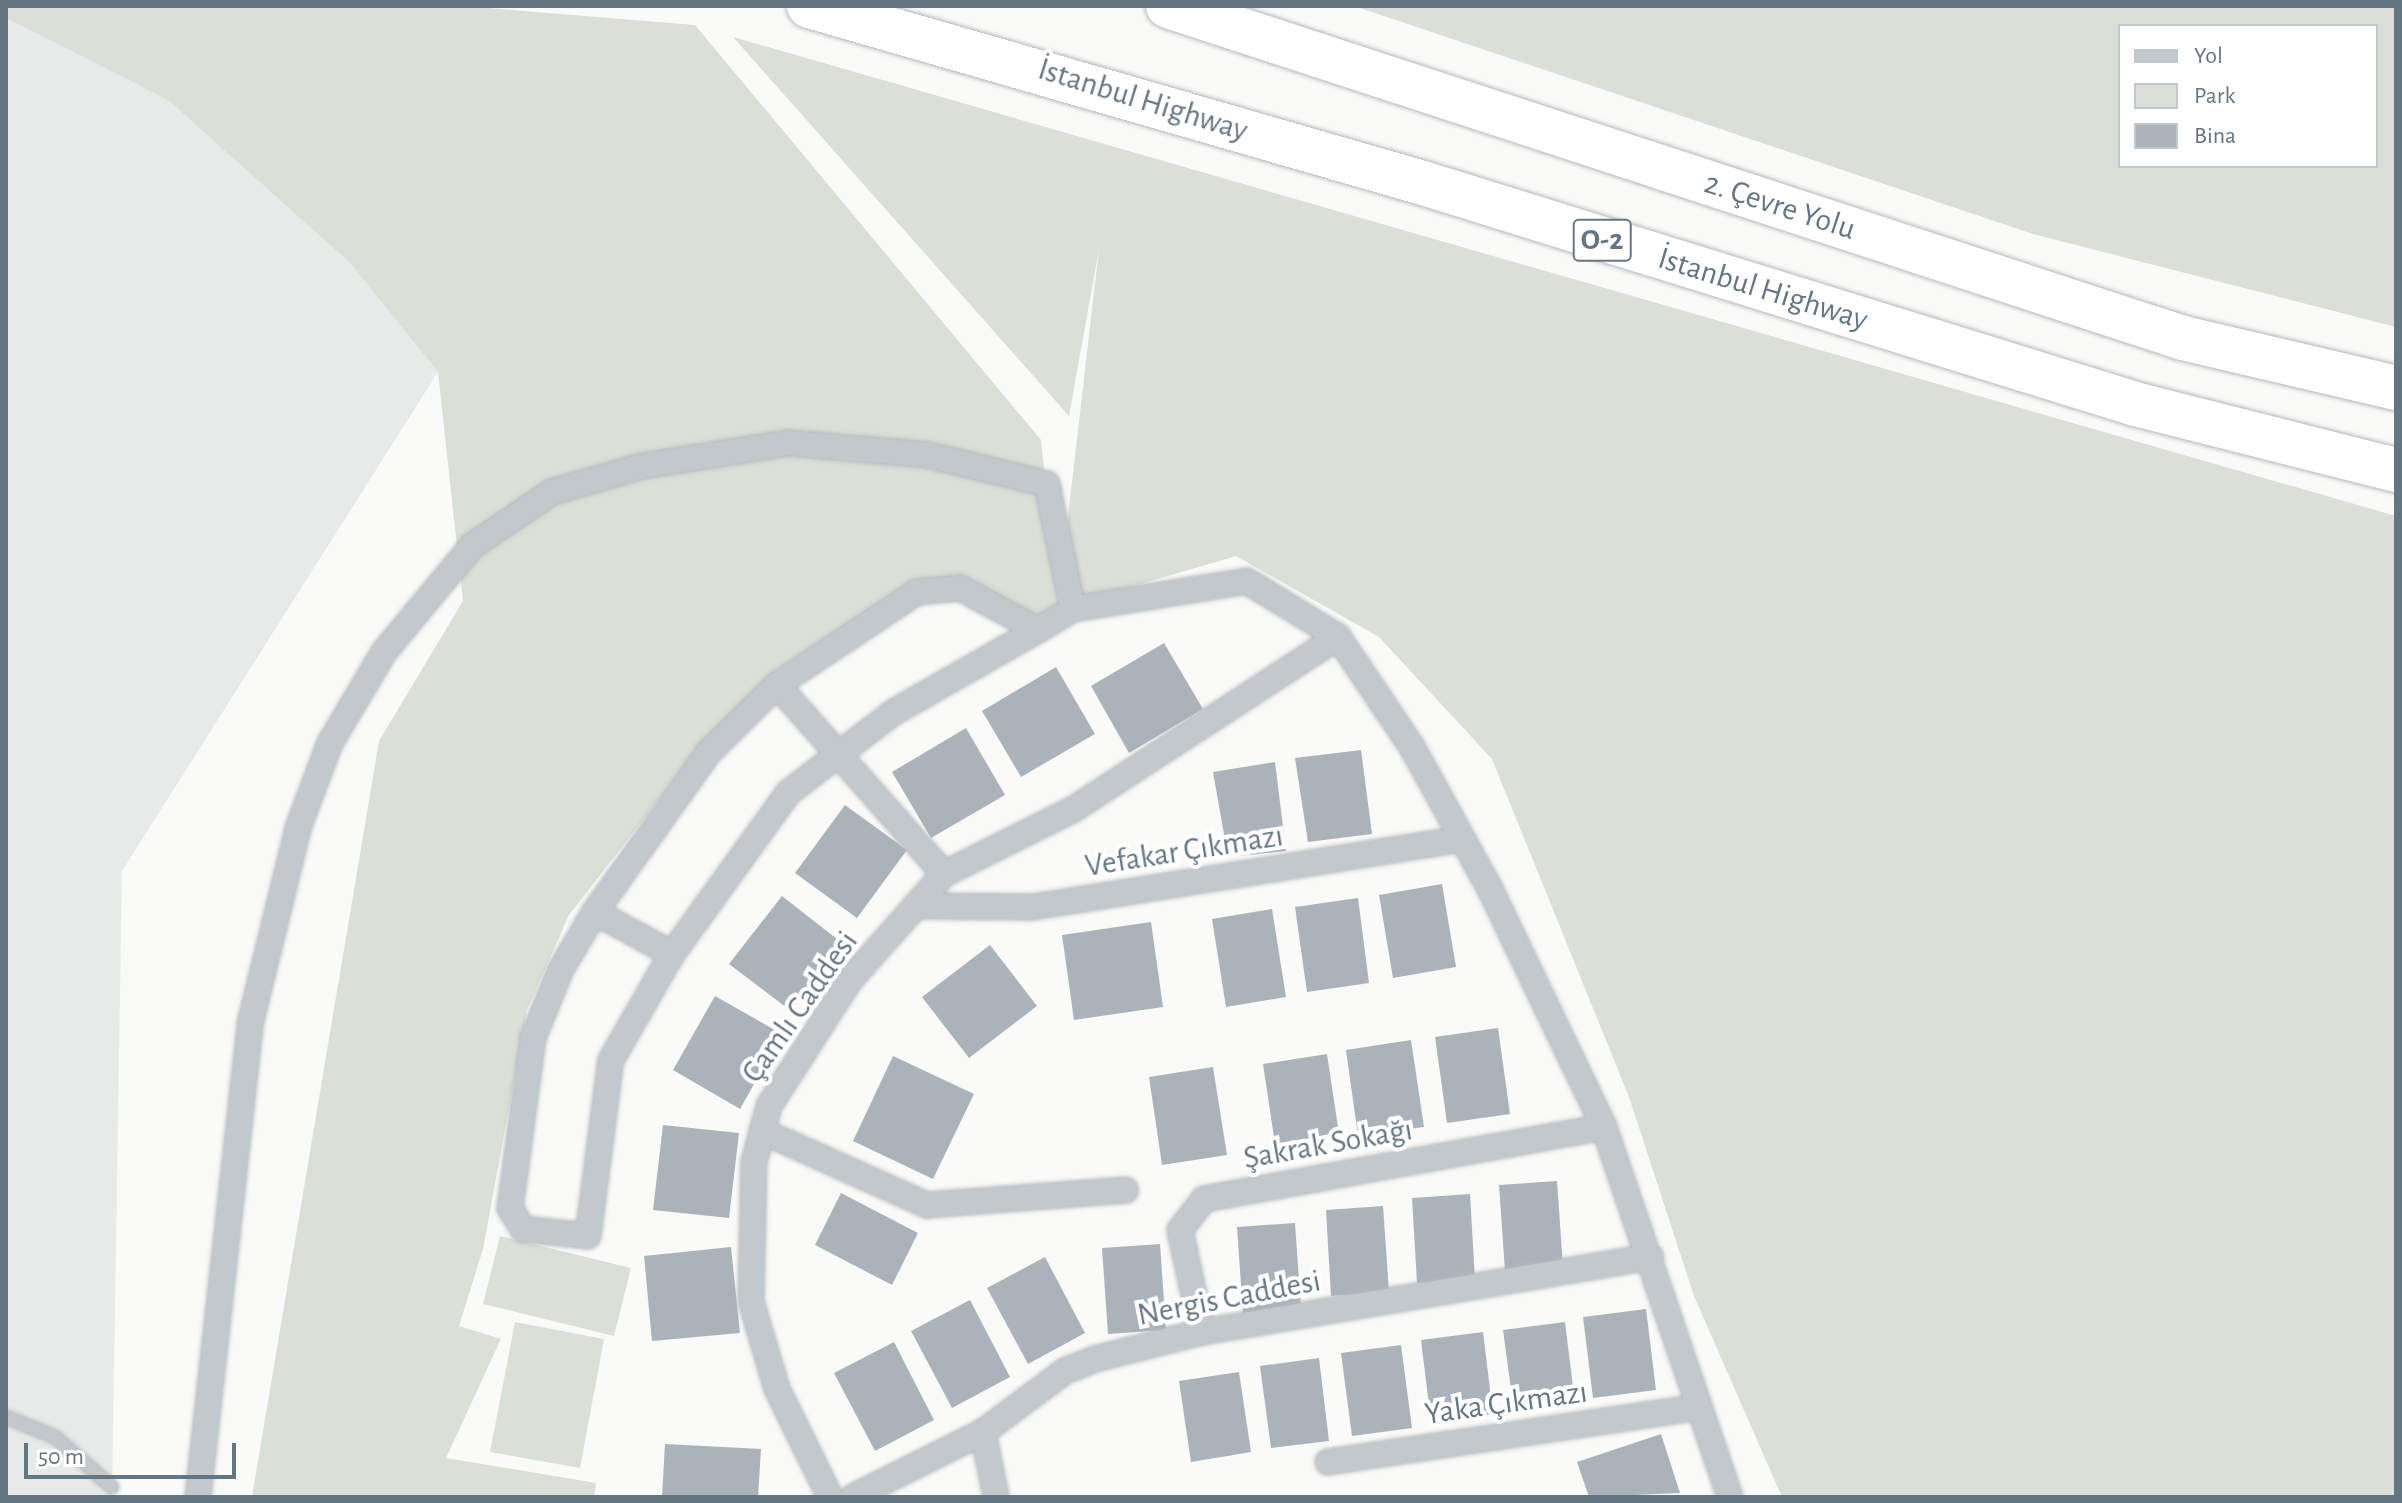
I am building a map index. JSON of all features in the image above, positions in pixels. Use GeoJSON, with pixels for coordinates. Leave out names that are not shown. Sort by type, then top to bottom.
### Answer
{"type":"FeatureCollection","features":[{"type":"Feature","properties":{"kind":"highway","name":"İstanbul Highway"},"geometry":{"type":"LineString","coordinates":[[809,6],[1393,174],[2135,404],[2396,470]]}},
{"type":"Feature","properties":{"kind":"highway","name":"2. Çevre Yolu"},"geometry":{"type":"LineString","coordinates":[[1168,6],[2183,338],[2396,388]]}},
{"type":"Feature","properties":{"kind":"street"},"geometry":{"type":"LineString","coordinates":[[198,1497],[250,1024],[298,828],[330,743],[384,652],[472,546],[552,492],[642,466],[789,443],[928,455],[1047,484],[1073,609]]}},
{"type":"Feature","properties":{"kind":"street"},"geometry":{"type":"LineString","coordinates":[[1038,630],[960,588],[917,592],[777,685],[709,752],[595,912],[561,969],[533,1038],[510,1208],[523,1229],[588,1236],[611,1060],[672,954],[788,793],[894,712],[1038,630],[1073,609],[1247,581],[1338,637],[1462,839],[1604,1127],[1651,1257],[1694,1408],[1730,1497]]}},
{"type":"Feature","properties":{"kind":"street","name":"Çamlı Caddesi"},"geometry":{"type":"LineString","coordinates":[[830,1497],[777,1389],[751,1301],[754,1162],[769,1106],[850,980],[944,874],[1074,809],[1338,637]]}},
{"type":"Feature","properties":{"kind":"street"},"geometry":{"type":"LineString","coordinates":[[777,685],[944,874]]}},
{"type":"Feature","properties":{"kind":"street","name":"Vefakar Çıkmazı"},"geometry":{"type":"LineString","coordinates":[[915,906],[1033,907],[1462,839]]}},
{"type":"Feature","properties":{"kind":"street"},"geometry":{"type":"LineString","coordinates":[[595,912],[672,954]]}},
{"type":"Feature","properties":{"kind":"street","name":"Şakrak Sokağı"},"geometry":{"type":"LineString","coordinates":[[1202,1332],[1180,1230],[1204,1199],[1604,1127]]}},
{"type":"Feature","properties":{"kind":"street"},"geometry":{"type":"LineString","coordinates":[[762,1131],[927,1205],[1125,1190]]}},
{"type":"Feature","properties":{"kind":"street","name":"Nergis Caddesi"},"geometry":{"type":"LineString","coordinates":[[853,1497],[983,1432],[1065,1371],[1202,1332],[1651,1257]]}},
{"type":"Feature","properties":{"kind":"street","name":"Yaka Çıkmazı"},"geometry":{"type":"LineString","coordinates":[[1328,1462],[1694,1408]]}},
{"type":"Feature","properties":{"kind":"street"},"geometry":{"type":"LineString","coordinates":[[983,1432],[996,1497]]}},
{"type":"Feature","properties":{"kind":"lane"},"geometry":{"type":"LineString","coordinates":[[6,1417],[55,1437],[112,1487]]}},
{"type":"Feature","properties":{"kind":"shaded area"},"geometry":{"type":"Polygon","coordinates":[[[6,18],[168,100],[350,263],[438,372],[122,871],[112,1497],[6,1497],[6,18]]]}},
{"type":"Feature","properties":{"kind":"green space"},"geometry":{"type":"Polygon","coordinates":[[[6,6],[463,6],[695,25],[1041,440],[1058,603],[1099,249],[1069,416],[733,37],[2396,516],[2396,1497],[1782,1497],[1694,1296],[1629,1097],[1492,759],[1379,637],[1236,556],[1059,608],[1039,625],[908,585],[775,671],[692,757],[569,915],[527,1010],[483,1249],[459,1326],[501,1339],[446,1458],[596,1483],[594,1497],[252,1497],[379,741],[463,601],[438,372],[350,263],[168,100],[6,18],[6,6]]]}},
{"type":"Feature","properties":{"kind":"green space"},"geometry":{"type":"Polygon","coordinates":[[[1354,6],[2396,6],[2396,327],[2033,234],[1354,6]]]}},
{"type":"Feature","properties":{"kind":"green space"},"geometry":{"type":"Polygon","coordinates":[[[500,1236],[631,1268],[614,1336],[483,1304],[500,1236]]]}},
{"type":"Feature","properties":{"kind":"green space"},"geometry":{"type":"Polygon","coordinates":[[[515,1322],[604,1339],[580,1468],[490,1452],[515,1322]]]}},
{"type":"Feature","properties":{"kind":"building"},"geometry":{"type":"Polygon","coordinates":[[[1164,643],[1203,709],[1129,753],[1091,686],[1164,643]]]}},
{"type":"Feature","properties":{"kind":"building"},"geometry":{"type":"Polygon","coordinates":[[[1056,667],[1095,734],[1021,777],[982,711],[1056,667]]]}},
{"type":"Feature","properties":{"kind":"building"},"geometry":{"type":"Polygon","coordinates":[[[966,728],[1005,795],[931,838],[892,772],[966,728]]]}},
{"type":"Feature","properties":{"kind":"building"},"geometry":{"type":"Polygon","coordinates":[[[1361,750],[1372,834],[1308,842],[1295,758],[1361,750]]]}},
{"type":"Feature","properties":{"kind":"building"},"geometry":{"type":"Polygon","coordinates":[[[1275,762],[1286,851],[1228,857],[1213,772],[1275,762]]]}},
{"type":"Feature","properties":{"kind":"building"},"geometry":{"type":"Polygon","coordinates":[[[845,805],[907,850],[857,918],[795,873],[845,805]]]}},
{"type":"Feature","properties":{"kind":"building"},"geometry":{"type":"Polygon","coordinates":[[[1442,884],[1456,967],[1393,978],[1379,895],[1442,884]]]}},
{"type":"Feature","properties":{"kind":"building"},"geometry":{"type":"Polygon","coordinates":[[[782,896],[842,943],[791,1011],[729,964],[782,896]]]}},
{"type":"Feature","properties":{"kind":"building"},"geometry":{"type":"Polygon","coordinates":[[[1358,898],[1369,983],[1307,992],[1295,907],[1358,898]]]}},
{"type":"Feature","properties":{"kind":"building"},"geometry":{"type":"Polygon","coordinates":[[[1272,909],[1286,997],[1226,1007],[1212,919],[1272,909]]]}},
{"type":"Feature","properties":{"kind":"building"},"geometry":{"type":"Polygon","coordinates":[[[1151,922],[1163,1007],[1074,1020],[1062,935],[1151,922]]]}},
{"type":"Feature","properties":{"kind":"building"},"geometry":{"type":"Polygon","coordinates":[[[990,945],[1037,1006],[969,1058],[922,997],[990,945]]]}},
{"type":"Feature","properties":{"kind":"building"},"geometry":{"type":"Polygon","coordinates":[[[715,996],[782,1034],[740,1109],[673,1070],[715,996]]]}},
{"type":"Feature","properties":{"kind":"building"},"geometry":{"type":"Polygon","coordinates":[[[1498,1028],[1510,1114],[1447,1123],[1435,1037],[1498,1028]]]}},
{"type":"Feature","properties":{"kind":"building"},"geometry":{"type":"Polygon","coordinates":[[[1411,1040],[1424,1127],[1358,1136],[1346,1050],[1411,1040]]]}},
{"type":"Feature","properties":{"kind":"building"},"geometry":{"type":"Polygon","coordinates":[[[1327,1054],[1339,1134],[1275,1144],[1263,1064],[1327,1054]]]}},
{"type":"Feature","properties":{"kind":"building"},"geometry":{"type":"Polygon","coordinates":[[[893,1056],[974,1094],[933,1179],[853,1141],[893,1056]]]}},
{"type":"Feature","properties":{"kind":"building"},"geometry":{"type":"Polygon","coordinates":[[[1213,1067],[1227,1155],[1162,1165],[1149,1077],[1213,1067]]]}},
{"type":"Feature","properties":{"kind":"building"},"geometry":{"type":"Polygon","coordinates":[[[663,1125],[739,1133],[729,1218],[653,1210],[663,1125]]]}},
{"type":"Feature","properties":{"kind":"building"},"geometry":{"type":"Polygon","coordinates":[[[1557,1181],[1563,1267],[1505,1271],[1499,1185],[1557,1181]]]}},
{"type":"Feature","properties":{"kind":"building"},"geometry":{"type":"Polygon","coordinates":[[[841,1193],[918,1233],[892,1285],[815,1245],[841,1193]]]}},
{"type":"Feature","properties":{"kind":"building"},"geometry":{"type":"Polygon","coordinates":[[[1470,1194],[1475,1280],[1417,1283],[1412,1198],[1470,1194]]]}},
{"type":"Feature","properties":{"kind":"building"},"geometry":{"type":"Polygon","coordinates":[[[1383,1206],[1389,1292],[1331,1296],[1326,1210],[1383,1206]]]}},
{"type":"Feature","properties":{"kind":"building"},"geometry":{"type":"Polygon","coordinates":[[[1295,1223],[1301,1309],[1243,1313],[1237,1227],[1295,1223]]]}},
{"type":"Feature","properties":{"kind":"building"},"geometry":{"type":"Polygon","coordinates":[[[1160,1244],[1166,1330],[1108,1334],[1102,1248],[1160,1244]]]}},
{"type":"Feature","properties":{"kind":"building"},"geometry":{"type":"Polygon","coordinates":[[[731,1247],[740,1333],[652,1341],[644,1256],[731,1247]]]}},
{"type":"Feature","properties":{"kind":"building"},"geometry":{"type":"Polygon","coordinates":[[[1045,1257],[1085,1333],[1028,1364],[987,1288],[1045,1257]]]}},
{"type":"Feature","properties":{"kind":"building"},"geometry":{"type":"Polygon","coordinates":[[[970,1300],[1010,1377],[952,1408],[911,1331],[970,1300]]]}},
{"type":"Feature","properties":{"kind":"building"},"geometry":{"type":"Polygon","coordinates":[[[1646,1309],[1656,1390],[1593,1398],[1583,1317],[1646,1309]]]}},
{"type":"Feature","properties":{"kind":"building"},"geometry":{"type":"Polygon","coordinates":[[[1565,1322],[1575,1403],[1514,1411],[1503,1330],[1565,1322]]]}},
{"type":"Feature","properties":{"kind":"building"},"geometry":{"type":"Polygon","coordinates":[[[1483,1332],[1493,1414],[1431,1422],[1421,1340],[1483,1332]]]}},
{"type":"Feature","properties":{"kind":"building"},"geometry":{"type":"Polygon","coordinates":[[[894,1342],[934,1420],[875,1451],[834,1373],[894,1342]]]}},
{"type":"Feature","properties":{"kind":"building"},"geometry":{"type":"Polygon","coordinates":[[[1401,1345],[1412,1428],[1352,1436],[1341,1353],[1401,1345]]]}},
{"type":"Feature","properties":{"kind":"building"},"geometry":{"type":"Polygon","coordinates":[[[1319,1358],[1329,1441],[1271,1448],[1260,1366],[1319,1358]]]}},
{"type":"Feature","properties":{"kind":"building"},"geometry":{"type":"Polygon","coordinates":[[[1239,1372],[1251,1452],[1191,1462],[1179,1381],[1239,1372]]]}},
{"type":"Feature","properties":{"kind":"building"},"geometry":{"type":"Polygon","coordinates":[[[1661,1434],[1680,1493],[1589,1497],[1577,1462],[1661,1434]]]}},
{"type":"Feature","properties":{"kind":"building"},"geometry":{"type":"Polygon","coordinates":[[[665,1444],[761,1449],[758,1497],[662,1497],[665,1444]]]}}]}
